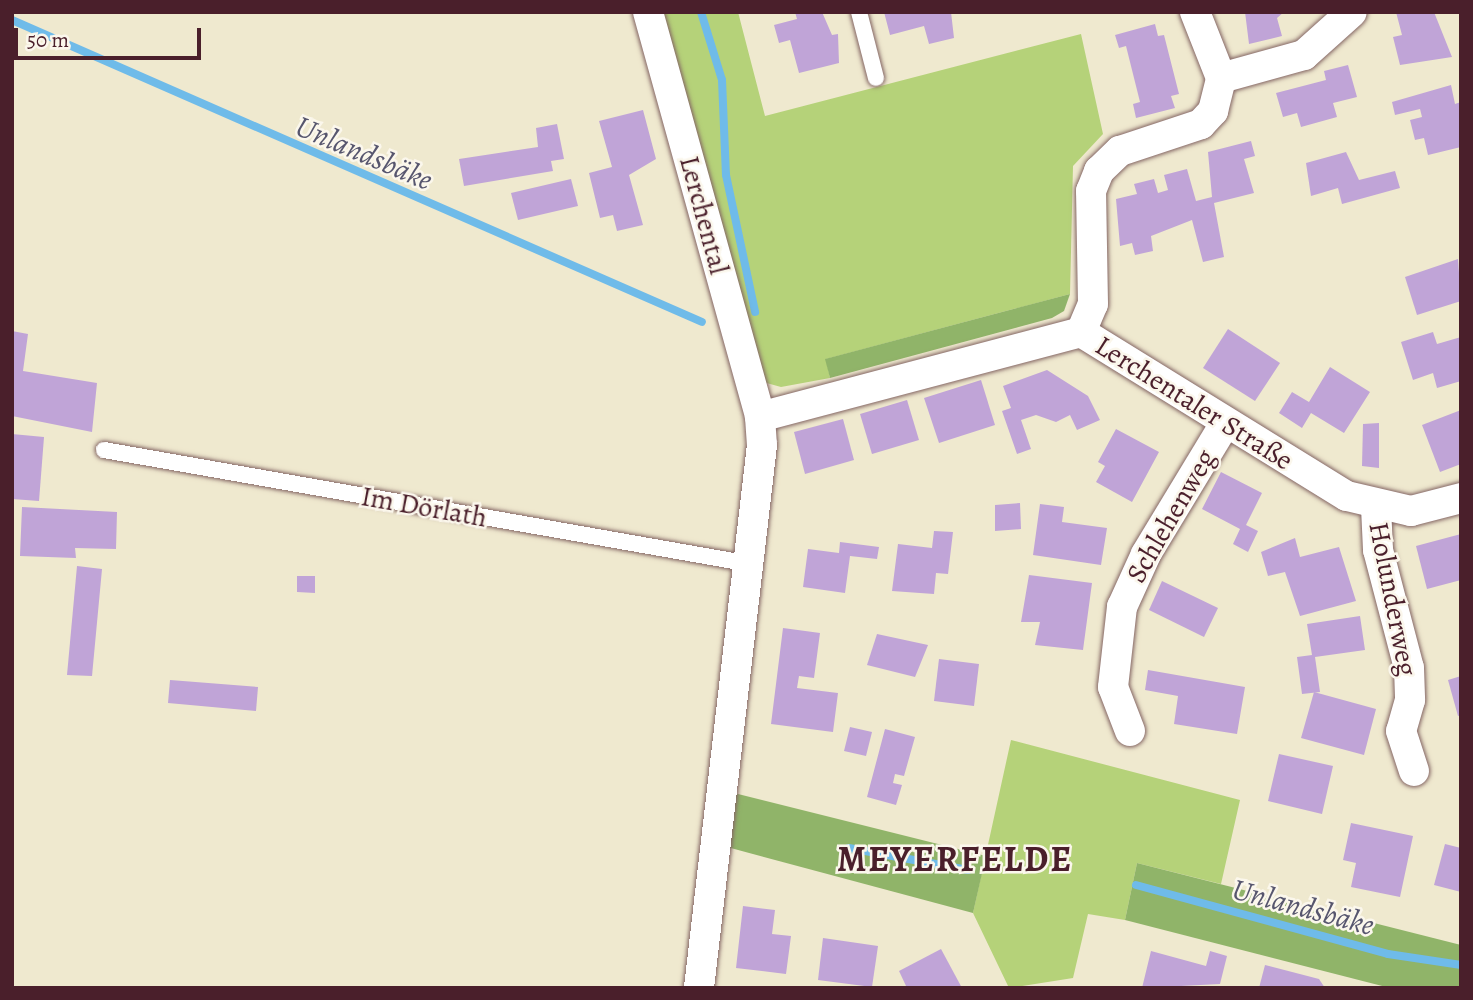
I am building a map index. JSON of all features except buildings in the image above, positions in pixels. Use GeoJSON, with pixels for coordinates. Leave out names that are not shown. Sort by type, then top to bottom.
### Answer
{"type":"FeatureCollection","features":[{"type":"Feature","properties":{"kind":"street","name":"Lerchental"},"geometry":{"type":"LineString","coordinates":[[648,12],[760,417]]}},
{"type":"Feature","properties":{"kind":"street"},"geometry":{"type":"LineString","coordinates":[[1081,332],[1093,304],[1091,191],[1099,171],[1120,151],[1201,124],[1213,111],[1221,78],[1195,12]]}},
{"type":"Feature","properties":{"kind":"street"},"geometry":{"type":"LineString","coordinates":[[1221,78],[1304,55],[1352,12]]}},
{"type":"Feature","properties":{"kind":"street","name":"Lerchentaler Straße"},"geometry":{"type":"LineString","coordinates":[[760,417],[1081,332],[1224,425],[1376,507],[1411,511],[1461,498]]}},
{"type":"Feature","properties":{"kind":"street"},"geometry":{"type":"LineString","coordinates":[[699,988],[760,417]]}},
{"type":"Feature","properties":{"kind":"street","name":"Schlehenweg"},"geometry":{"type":"LineString","coordinates":[[1130,731],[1113,687],[1122,607],[1146,554],[1224,425]]}},
{"type":"Feature","properties":{"kind":"street","name":"Holunderweg"},"geometry":{"type":"LineString","coordinates":[[1376,507],[1378,550],[1409,668],[1410,700],[1401,732],[1414,771]]}},
{"type":"Feature","properties":{"kind":"lane"},"geometry":{"type":"LineString","coordinates":[[859,12],[876,78]]}},
{"type":"Feature","properties":{"kind":"lane","name":"Im Dörlath"},"geometry":{"type":"LineString","coordinates":[[104,450],[745,564]]}},
{"type":"Feature","properties":{"kind":"green space"},"geometry":{"type":"Polygon","coordinates":[[[658,12],[738,12],[765,116],[1081,34],[1103,134],[1073,166],[1070,294],[826,359],[830,378],[781,387],[756,380],[658,12]]]}},
{"type":"Feature","properties":{"kind":"green space"},"geometry":{"type":"Polygon","coordinates":[[[1070,294],[1064,311],[1052,318],[830,378],[825,359],[1070,294]]]}},
{"type":"Feature","properties":{"kind":"green space"},"geometry":{"type":"Polygon","coordinates":[[[1011,740],[1240,800],[1221,884],[1137,863],[1125,920],[1088,914],[1073,978],[1009,988],[973,913],[1011,740]]]}},
{"type":"Feature","properties":{"kind":"green space"},"geometry":{"type":"Polygon","coordinates":[[[734,793],[986,856],[973,913],[727,847],[734,793]]]}},
{"type":"Feature","properties":{"kind":"green space"},"geometry":{"type":"Polygon","coordinates":[[[1137,863],[1461,945],[1461,988],[1390,988],[1125,920],[1137,863]]]}},
{"type":"Feature","properties":{"kind":"waterway"},"geometry":{"type":"LineString","coordinates":[[701,12],[722,80],[726,175],[755,312]]}},
{"type":"Feature","properties":{"kind":"waterway","name":"Unlandsbäke"},"geometry":{"type":"LineString","coordinates":[[12,20],[702,322]]}},
{"type":"Feature","properties":{"kind":"waterway","name":"Unlandsbäke"},"geometry":{"type":"LineString","coordinates":[[849,848],[968,870]]}},
{"type":"Feature","properties":{"kind":"waterway","name":"Unlandsbäke"},"geometry":{"type":"LineString","coordinates":[[1136,885],[1388,954],[1461,965]]}},
{"type":"Feature","properties":{"kind":"district","name":"MEYERFELDE"},"geometry":{"type":"Point","coordinates":[955,859]}}]}
